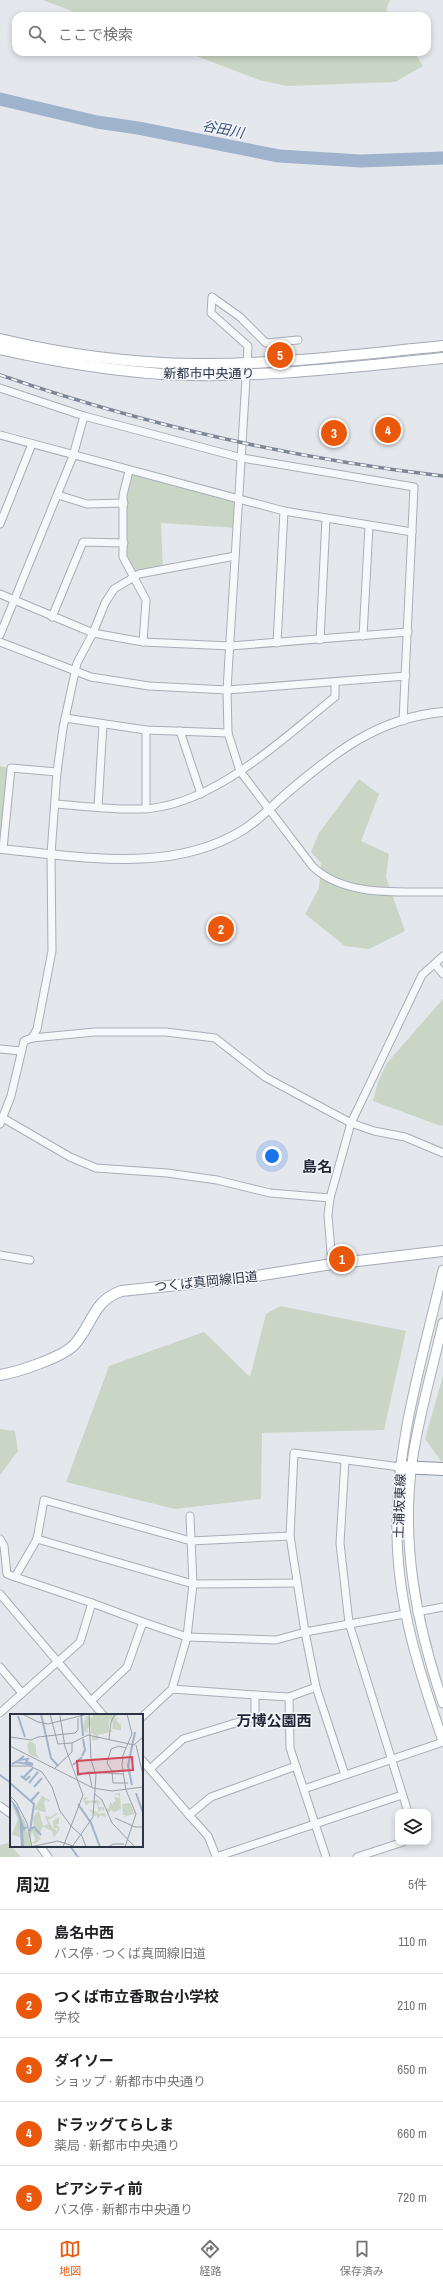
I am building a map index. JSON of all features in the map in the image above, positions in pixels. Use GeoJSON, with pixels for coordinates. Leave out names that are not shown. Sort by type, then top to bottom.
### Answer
{"type":"FeatureCollection","features":[{"type":"Feature","properties":{"kind":"highway"},"geometry":{"type":"LineString","coordinates":[[406,1468],[443,1469]]}},
{"type":"Feature","properties":{"kind":"main road","name":"新都市中央通り"},"geometry":{"type":"LineString","coordinates":[[0,339],[61,351],[135,360],[194,364],[247,363],[443,346]]}},
{"type":"Feature","properties":{"kind":"main road","name":"新都市中央通り"},"geometry":{"type":"LineString","coordinates":[[0,349],[58,361],[136,372],[190,375],[247,374],[443,358]]}},
{"type":"Feature","properties":{"kind":"main road","name":"つくば真岡線旧道"},"geometry":{"type":"LineString","coordinates":[[0,1375],[25,1368],[68,1349],[78,1339],[96,1310],[106,1298],[121,1291],[244,1278],[332,1264],[443,1251]]}},
{"type":"Feature","properties":{"kind":"main road","name":"土浦坂東線"},"geometry":{"type":"LineString","coordinates":[[443,1270],[407,1422],[406,1468],[408,1537],[417,1612],[427,1655],[443,1703]]}},
{"type":"Feature","properties":{"kind":"main road","name":"土浦坂東線"},"geometry":{"type":"LineString","coordinates":[[443,1323],[420,1421],[406,1468],[397,1537],[405,1614],[424,1686],[443,1742]]}},
{"type":"Feature","properties":{"kind":"street"},"geometry":{"type":"LineString","coordinates":[[298,340],[266,343],[240,317],[212,296],[211,313],[248,346],[230,646],[228,734],[240,770],[270,807],[313,867],[322,875],[337,882],[377,891],[443,892]]}},
{"type":"Feature","properties":{"kind":"street"},"geometry":{"type":"LineString","coordinates":[[0,388],[84,416],[242,458],[414,487],[403,721]]}},
{"type":"Feature","properties":{"kind":"street"},"geometry":{"type":"LineString","coordinates":[[0,636],[73,456],[84,416]]}},
{"type":"Feature","properties":{"kind":"street"},"geometry":{"type":"LineString","coordinates":[[0,435],[129,471],[284,511],[412,532]]}},
{"type":"Feature","properties":{"kind":"street"},"geometry":{"type":"LineString","coordinates":[[0,524],[32,444]]}},
{"type":"Feature","properties":{"kind":"street"},"geometry":{"type":"LineString","coordinates":[[129,471],[123,495],[123,557],[146,600],[143,642]]}},
{"type":"Feature","properties":{"kind":"street"},"geometry":{"type":"LineString","coordinates":[[58,495],[87,504],[124,503]]}},
{"type":"Feature","properties":{"kind":"street"},"geometry":{"type":"LineString","coordinates":[[277,643],[284,511]]}},
{"type":"Feature","properties":{"kind":"street"},"geometry":{"type":"LineString","coordinates":[[320,640],[326,519]]}},
{"type":"Feature","properties":{"kind":"street"},"geometry":{"type":"LineString","coordinates":[[363,636],[369,526]]}},
{"type":"Feature","properties":{"kind":"street"},"geometry":{"type":"LineString","coordinates":[[52,617],[83,542],[124,542]]}},
{"type":"Feature","properties":{"kind":"street"},"geometry":{"type":"LineString","coordinates":[[32,1038],[39,1021],[52,951],[51,854],[58,772],[65,718],[74,672],[93,633],[105,603],[114,589],[139,574],[235,556]]}},
{"type":"Feature","properties":{"kind":"street"},"geometry":{"type":"LineString","coordinates":[[0,594],[93,633],[143,642],[230,646],[408,632]]}},
{"type":"Feature","properties":{"kind":"street"},"geometry":{"type":"LineString","coordinates":[[0,642],[74,672],[91,677],[149,686],[228,690],[336,683],[406,676]]}},
{"type":"Feature","properties":{"kind":"street"},"geometry":{"type":"LineString","coordinates":[[55,804],[146,809],[174,804],[201,794],[224,783],[335,697],[336,683]]}},
{"type":"Feature","properties":{"kind":"street"},"geometry":{"type":"LineString","coordinates":[[58,772],[11,768],[2,849],[51,854],[134,859],[178,855],[214,843],[243,830],[345,746],[370,732],[403,721],[443,712]]}},
{"type":"Feature","properties":{"kind":"street"},"geometry":{"type":"LineString","coordinates":[[65,718],[146,730],[228,734]]}},
{"type":"Feature","properties":{"kind":"street"},"geometry":{"type":"LineString","coordinates":[[98,807],[103,724]]}},
{"type":"Feature","properties":{"kind":"street"},"geometry":{"type":"LineString","coordinates":[[146,730],[146,809]]}},
{"type":"Feature","properties":{"kind":"street"},"geometry":{"type":"LineString","coordinates":[[180,731],[201,794]]}},
{"type":"Feature","properties":{"kind":"street"},"geometry":{"type":"LineString","coordinates":[[332,1264],[328,1215],[330,1198],[351,1124],[422,975],[443,956]]}},
{"type":"Feature","properties":{"kind":"street"},"geometry":{"type":"LineString","coordinates":[[435,964],[443,974]]}},
{"type":"Feature","properties":{"kind":"street"},"geometry":{"type":"LineString","coordinates":[[330,1198],[270,1193],[217,1180],[167,1173],[96,1168],[63,1153],[2,1121],[11,1096],[24,1041],[32,1038],[95,1032],[166,1032],[215,1038],[265,1077],[351,1124],[374,1131],[405,1137],[443,1153]]}},
{"type":"Feature","properties":{"kind":"street"},"geometry":{"type":"LineString","coordinates":[[0,1050],[21,1051]]}},
{"type":"Feature","properties":{"kind":"street"},"geometry":{"type":"LineString","coordinates":[[0,1255],[30,1260]]}},
{"type":"Feature","properties":{"kind":"street"},"geometry":{"type":"LineString","coordinates":[[345,1775],[316,1687],[297,1582],[290,1536],[294,1452],[406,1468]]}},
{"type":"Feature","properties":{"kind":"street"},"geometry":{"type":"LineString","coordinates":[[345,1460],[340,1543],[349,1623],[407,1809]]}},
{"type":"Feature","properties":{"kind":"street"},"geometry":{"type":"LineString","coordinates":[[15,1577],[37,1539],[44,1500],[191,1541],[290,1536]]}},
{"type":"Feature","properties":{"kind":"street"},"geometry":{"type":"LineString","coordinates":[[143,1715],[172,1690],[187,1637],[193,1584],[190,1516]]}},
{"type":"Feature","properties":{"kind":"street"},"geometry":{"type":"LineString","coordinates":[[0,1539],[4,1546],[7,1574],[187,1637],[276,1640],[305,1632],[349,1623],[405,1614]]}},
{"type":"Feature","properties":{"kind":"street"},"geometry":{"type":"LineString","coordinates":[[37,1539],[193,1584],[297,1582]]}},
{"type":"Feature","properties":{"kind":"street"},"geometry":{"type":"LineString","coordinates":[[0,1594],[102,1714]]}},
{"type":"Feature","properties":{"kind":"street"},"geometry":{"type":"LineString","coordinates":[[0,1713],[80,1642],[92,1603]]}},
{"type":"Feature","properties":{"kind":"street"},"geometry":{"type":"LineString","coordinates":[[417,1612],[443,1607]]}},
{"type":"Feature","properties":{"kind":"street"},"geometry":{"type":"LineString","coordinates":[[91,1701],[127,1667],[143,1622]]}},
{"type":"Feature","properties":{"kind":"street"},"geometry":{"type":"LineString","coordinates":[[0,1667],[22,1693]]}},
{"type":"Feature","properties":{"kind":"street"},"geometry":{"type":"LineString","coordinates":[[172,1690],[289,1698],[316,1687]]}},
{"type":"Feature","properties":{"kind":"street"},"geometry":{"type":"LineString","coordinates":[[150,1769],[183,1740],[255,1717],[255,1695]]}},
{"type":"Feature","properties":{"kind":"street"},"geometry":{"type":"LineString","coordinates":[[289,1698],[290,1748],[326,1857]]}},
{"type":"Feature","properties":{"kind":"street"},"geometry":{"type":"LineString","coordinates":[[304,1788],[443,1742]]}},
{"type":"Feature","properties":{"kind":"street"},"geometry":{"type":"LineString","coordinates":[[143,1761],[208,1836],[216,1856],[402,1795]]}},
{"type":"Feature","properties":{"kind":"street"},"geometry":{"type":"LineString","coordinates":[[189,1815],[211,1796],[296,1766]]}},
{"type":"Feature","properties":{"kind":"street"},"geometry":{"type":"LineString","coordinates":[[0,1806],[10,1813]]}},
{"type":"Feature","properties":{"kind":"street"},"geometry":{"type":"LineString","coordinates":[[357,1857],[395,1845]]}},
{"type":"Feature","properties":{"kind":"street"},"geometry":{"type":"LineString","coordinates":[[41,1847],[48,1857]]}},
{"type":"Feature","properties":{"kind":"green space"},"geometry":{"type":"Polygon","coordinates":[[[43,0],[390,0],[386,10],[387,12],[74,12],[43,0]]]}},
{"type":"Feature","properties":{"kind":"green space"},"geometry":{"type":"Polygon","coordinates":[[[196,56],[417,56],[423,66],[395,82],[287,86],[259,80],[196,56]]]}},
{"type":"Feature","properties":{"kind":"green space"},"geometry":{"type":"Polygon","coordinates":[[[129,471],[239,499],[237,528],[161,523],[163,569],[133,577],[123,557],[124,503],[129,471]]]}},
{"type":"Feature","properties":{"kind":"green space"},"geometry":{"type":"Polygon","coordinates":[[[0,766],[11,768],[0,849],[0,766]]]}},
{"type":"Feature","properties":{"kind":"green space"},"geometry":{"type":"Polygon","coordinates":[[[359,779],[379,794],[361,841],[389,854],[386,877],[405,931],[369,949],[345,946],[305,914],[319,888],[321,863],[311,852],[319,833],[359,779]]]}},
{"type":"Feature","properties":{"kind":"green space"},"geometry":{"type":"Polygon","coordinates":[[[443,999],[443,1125],[441,1126],[373,1101],[378,1082],[387,1063],[443,999]]]}},
{"type":"Feature","properties":{"kind":"green space"},"geometry":{"type":"Polygon","coordinates":[[[280,1306],[406,1331],[384,1430],[262,1433],[261,1499],[175,1509],[66,1482],[109,1366],[204,1332],[250,1377],[266,1314],[280,1306]]]}},
{"type":"Feature","properties":{"kind":"green space"},"geometry":{"type":"Polygon","coordinates":[[[443,1376],[443,1461],[441,1461],[425,1439],[443,1376]]]}},
{"type":"Feature","properties":{"kind":"green space"},"geometry":{"type":"Polygon","coordinates":[[[0,1429],[15,1431],[18,1451],[0,1475],[0,1429]]]}},
{"type":"Feature","properties":{"kind":"green space"},"geometry":{"type":"Polygon","coordinates":[[[8,1843],[10,1847],[21,1857],[0,1857],[0,1845],[8,1843]]]}},
{"type":"Feature","properties":{"kind":"waterway","name":"谷田川"},"geometry":{"type":"LineString","coordinates":[[0,99],[97,122],[138,128],[279,156],[361,161],[443,158]]}},
{"type":"Feature","properties":{"kind":"waterway"},"geometry":{"type":"LineString","coordinates":[[0,1775],[10,1782]]}},
{"type":"Feature","properties":{"kind":"waterway"},"geometry":{"type":"LineString","coordinates":[[71,1847],[78,1857]]}},
{"type":"Feature","properties":{"kind":"railway"},"geometry":{"type":"LineString","coordinates":[[0,375],[109,409],[218,438],[330,460],[443,476]]}},
{"type":"Feature","properties":{"kind":"place","name":"ピアシティ前"},"geometry":{"type":"Point","coordinates":[280,355]}},
{"type":"Feature","properties":{"kind":"place","name":"ドラッグてらしま"},"geometry":{"type":"Point","coordinates":[388,430]}},
{"type":"Feature","properties":{"kind":"place","name":"ダイソー"},"geometry":{"type":"Point","coordinates":[334,433]}},
{"type":"Feature","properties":{"kind":"place","name":"つくば市立香取台小学校"},"geometry":{"type":"Point","coordinates":[221,929]}},
{"type":"Feature","properties":{"kind":"place","name":"島名中西"},"geometry":{"type":"Point","coordinates":[342,1259]}},
{"type":"Feature","properties":{"kind":"district","name":"島名"},"geometry":{"type":"Point","coordinates":[317,1167]}},
{"type":"Feature","properties":{"kind":"district","name":"万博公園西"},"geometry":{"type":"Point","coordinates":[274,1721]}}]}
